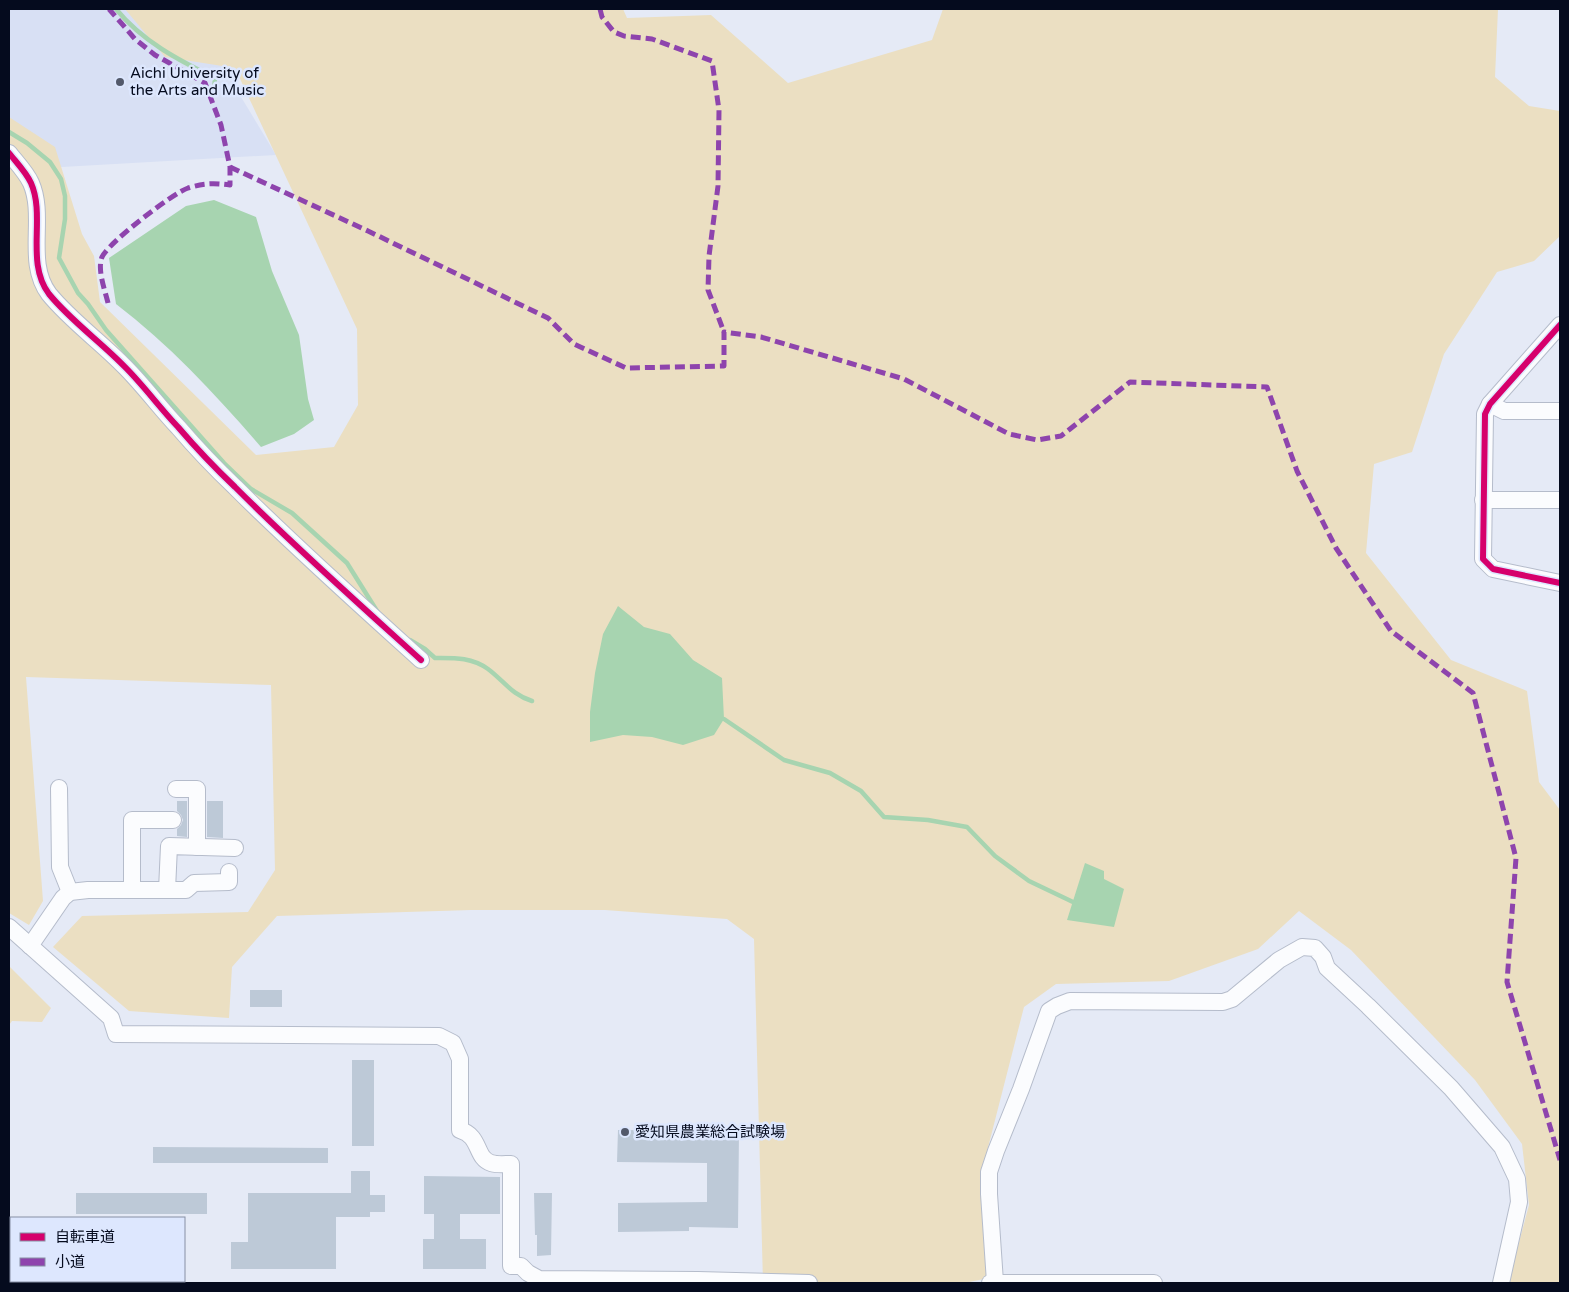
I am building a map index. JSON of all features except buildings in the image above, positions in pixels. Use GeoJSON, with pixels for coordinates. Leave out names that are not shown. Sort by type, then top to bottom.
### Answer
{"type":"FeatureCollection","features":[{"type":"Feature","properties":{"kind":"street"},"geometry":{"type":"LineString","coordinates":[[9,153],[31,184],[36,204],[38,268],[48,293],[126,368],[234,487],[315,565],[421,660]]}},
{"type":"Feature","properties":{"kind":"street"},"geometry":{"type":"LineString","coordinates":[[1560,325],[1490,404],[1485,414],[1483,500],[1483,559],[1493,569],[1560,583]]}},
{"type":"Feature","properties":{"kind":"street"},"geometry":{"type":"LineString","coordinates":[[1490,404],[1504,411],[1560,411]]}},
{"type":"Feature","properties":{"kind":"street"},"geometry":{"type":"LineString","coordinates":[[1483,500],[1560,500]]}},
{"type":"Feature","properties":{"kind":"street"},"geometry":{"type":"LineString","coordinates":[[59,788],[60,867],[70,892]]}},
{"type":"Feature","properties":{"kind":"street"},"geometry":{"type":"LineString","coordinates":[[176,789],[197,789],[197,847]]}},
{"type":"Feature","properties":{"kind":"street"},"geometry":{"type":"LineString","coordinates":[[132,890],[132,820],[173,820]]}},
{"type":"Feature","properties":{"kind":"street"},"geometry":{"type":"LineString","coordinates":[[167,890],[168,846],[235,848]]}},
{"type":"Feature","properties":{"kind":"street"},"geometry":{"type":"LineString","coordinates":[[30,946],[62,898],[70,892],[88,890],[186,890],[194,882],[229,882],[229,872]]}},
{"type":"Feature","properties":{"kind":"street"},"geometry":{"type":"LineString","coordinates":[[9,927],[111,1018],[116,1034],[439,1036],[453,1043],[458,1050],[460,1060],[460,1130],[467,1132],[473,1138],[482,1158],[491,1163],[511,1164],[511,1266],[520,1266],[528,1273],[540,1279],[808,1283]]}},
{"type":"Feature","properties":{"kind":"street"},"geometry":{"type":"LineString","coordinates":[[1154,1283],[992,1283],[989,1172],[1049,1011],[1070,1001],[1223,1002],[1232,999],[1279,960],[1302,947],[1315,948],[1323,957],[1327,968],[1451,1088],[1502,1147],[1517,1179],[1519,1202],[1501,1283]]}},
{"type":"Feature","properties":{"kind":"shaded area","name":"Aichi University of the Arts and Music"},"geometry":{"type":"Polygon","coordinates":[[[9,9],[188,9],[276,155],[9,170],[9,9]]]}},
{"type":"Feature","properties":{"kind":"shaded area"},"geometry":{"type":"Polygon","coordinates":[[[125,9],[623,9],[627,18],[711,15],[788,83],[932,40],[943,9],[1498,9],[1495,77],[1529,106],[1560,111],[1560,236],[1534,261],[1497,272],[1444,354],[1412,452],[1374,464],[1366,553],[1451,660],[1527,691],[1539,782],[1560,810],[1560,1283],[1508,1283],[1529,1205],[1522,1144],[1475,1080],[1351,950],[1299,911],[1258,949],[1169,981],[1056,984],[1024,1007],[983,1167],[989,1278],[964,1283],[763,1283],[754,939],[727,919],[605,910],[471,910],[277,916],[232,967],[229,1018],[129,1011],[53,947],[82,916],[248,912],[275,870],[271,685],[26,677],[43,901],[29,925],[9,913],[9,117],[55,147],[82,234],[94,256],[100,302],[256,455],[334,447],[358,405],[357,329],[235,68],[165,57],[125,9]]]}},
{"type":"Feature","properties":{"kind":"shaded area"},"geometry":{"type":"Polygon","coordinates":[[[214,200],[256,217],[272,271],[299,335],[308,399],[314,420],[294,434],[261,447],[174,354],[116,304],[109,258],[186,206],[214,200]]]}},
{"type":"Feature","properties":{"kind":"shaded area"},"geometry":{"type":"Polygon","coordinates":[[[618,606],[644,627],[670,634],[693,660],[722,678],[724,719],[714,735],[683,745],[652,737],[623,735],[590,742],[590,712],[603,634],[618,606]]]}},
{"type":"Feature","properties":{"kind":"shaded area"},"geometry":{"type":"Polygon","coordinates":[[[1085,863],[1104,871],[1104,879],[1124,889],[1114,927],[1067,920],[1085,863]]]}},
{"type":"Feature","properties":{"kind":"shaded area"},"geometry":{"type":"Polygon","coordinates":[[[9,966],[51,1008],[42,1022],[12,1021],[9,1025],[9,966]]]}},
{"type":"Feature","properties":{"kind":"waterway"},"geometry":{"type":"LineString","coordinates":[[116,9],[137,31],[161,49],[215,78],[214,90]]}},
{"type":"Feature","properties":{"kind":"waterway"},"geometry":{"type":"LineString","coordinates":[[9,132],[27,143],[50,162],[61,179],[65,196],[65,219],[59,258],[78,293],[106,330],[224,463],[251,489],[292,513],[347,563],[377,611]]}},
{"type":"Feature","properties":{"kind":"waterway"},"geometry":{"type":"LineString","coordinates":[[410,640],[435,658],[462,659],[482,665],[519,695],[532,701]]}},
{"type":"Feature","properties":{"kind":"waterway"},"geometry":{"type":"LineString","coordinates":[[724,719],[784,760],[830,773],[861,791],[884,817],[928,820],[967,827],[995,856],[1029,881],[1073,902]]}},
{"type":"Feature","properties":{"kind":"marked path"},"geometry":{"type":"LineString","coordinates":[[108,303],[100,268],[102,257],[116,241],[156,208],[188,188],[209,184],[230,185],[230,167],[221,125],[205,83],[155,55],[135,39],[109,9]]}},
{"type":"Feature","properties":{"kind":"marked path"},"geometry":{"type":"LineString","coordinates":[[600,9],[602,17],[614,32],[624,36],[652,39],[712,61],[719,110],[718,186],[709,256],[708,290],[724,332]]}},
{"type":"Feature","properties":{"kind":"marked path"},"geometry":{"type":"LineString","coordinates":[[230,167],[548,318],[574,344],[626,368],[724,366],[724,332],[761,337],[904,379],[1009,434],[1037,440],[1061,436],[1130,382],[1267,387],[1297,471],[1336,548],[1391,631],[1473,693],[1516,858],[1507,982],[1560,1160]]}},
{"type":"Feature","properties":{"kind":"cycle path"},"geometry":{"type":"LineString","coordinates":[[9,153],[29,179],[35,196],[38,268],[49,294],[132,374],[192,443],[228,480],[304,553],[421,660]]}},
{"type":"Feature","properties":{"kind":"cycle path"},"geometry":{"type":"LineString","coordinates":[[1560,325],[1490,404],[1485,414],[1483,559],[1493,569],[1560,583]]}},
{"type":"Feature","properties":{"kind":"place","name":"Aichi University of the Arts and Music"},"geometry":{"type":"Point","coordinates":[120,82]}},
{"type":"Feature","properties":{"kind":"place","name":"愛知県農業総合試験場"},"geometry":{"type":"Point","coordinates":[625,1132]}}]}
